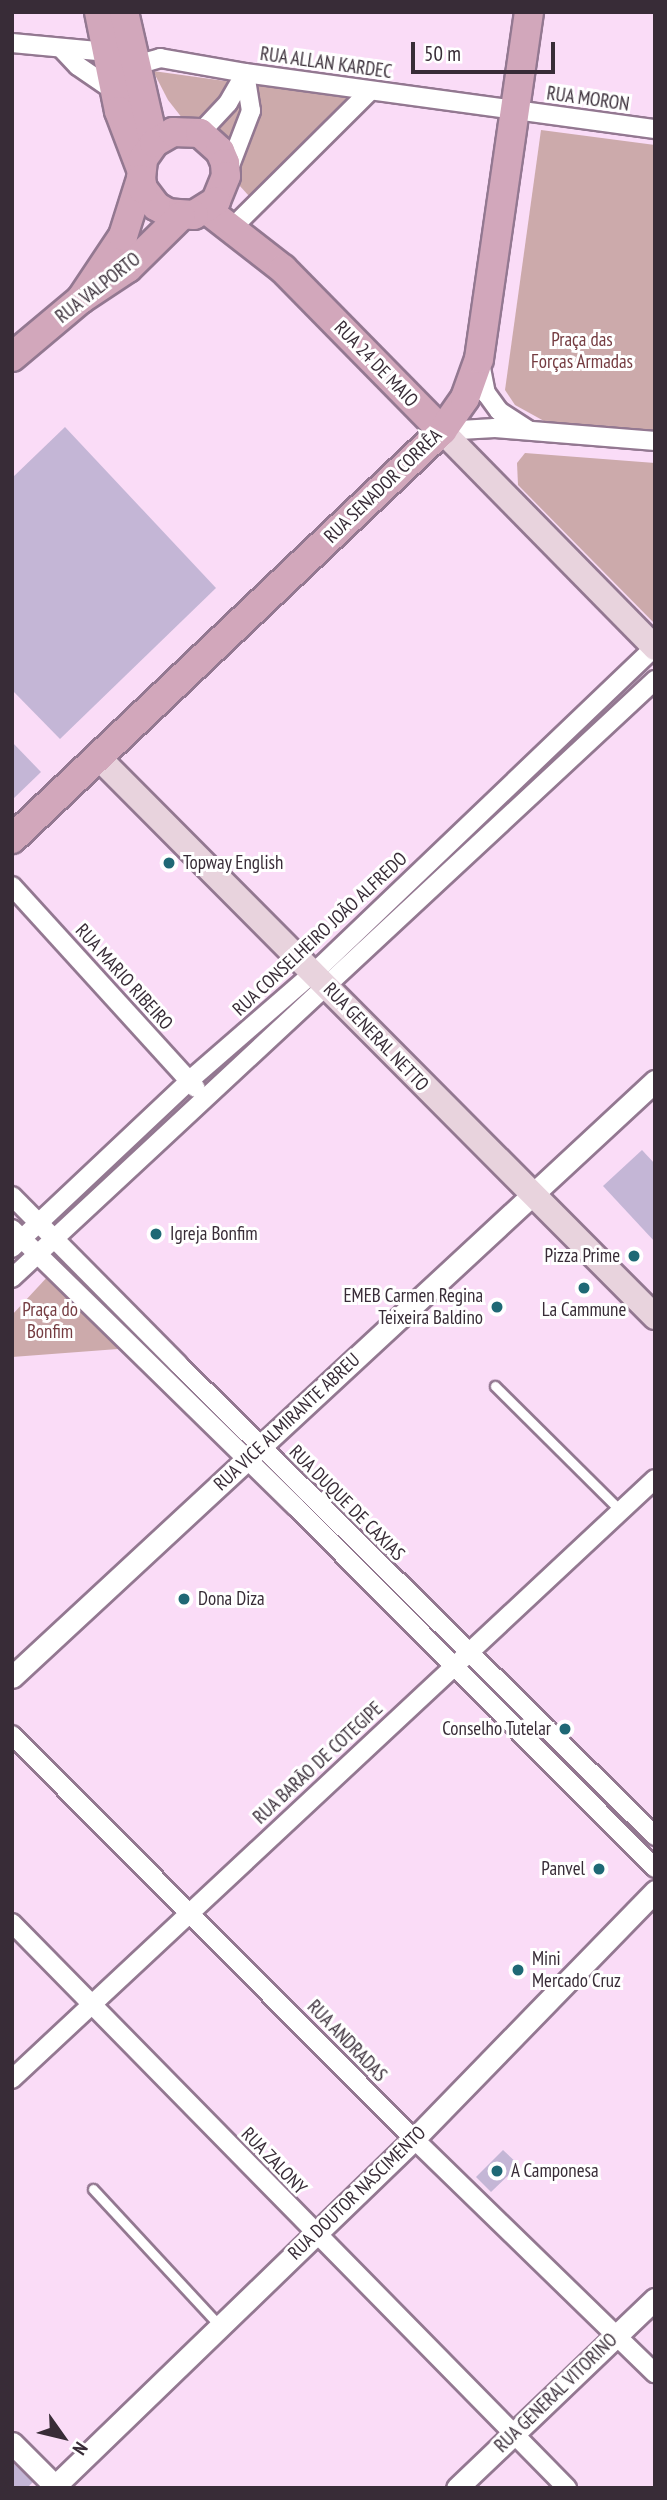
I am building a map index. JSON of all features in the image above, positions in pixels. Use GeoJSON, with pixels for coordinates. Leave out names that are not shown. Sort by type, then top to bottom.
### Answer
{"type":"FeatureCollection","features":[{"type":"Feature","properties":{"kind":"main road","name":"RUA 24 DE MAIO"},"geometry":{"type":"LineString","coordinates":[[99,12],[125,136],[141,174],[143,189],[156,206],[193,213],[232,228],[283,269],[654,648]]}},
{"type":"Feature","properties":{"kind":"main road"},"geometry":{"type":"LineString","coordinates":[[81,299],[123,236],[153,143],[124,12]]}},
{"type":"Feature","properties":{"kind":"main road","name":"RUA SENADOR CORRÊA"},"geometry":{"type":"LineString","coordinates":[[12,839],[442,431],[465,398],[479,359],[529,12]]}},
{"type":"Feature","properties":{"kind":"main road"},"geometry":{"type":"LineString","coordinates":[[116,92],[145,111]]}},
{"type":"Feature","properties":{"kind":"main road"},"geometry":{"type":"LineString","coordinates":[[153,143],[173,132],[200,133],[220,151],[226,176],[216,201],[193,213]]}},
{"type":"Feature","properties":{"kind":"main road","name":"RUA VALPORTO"},"geometry":{"type":"LineString","coordinates":[[12,357],[81,299],[128,268],[193,213]]}},
{"type":"Feature","properties":{"kind":"main road","name":"RUA GENERAL NETTO"},"geometry":{"type":"LineString","coordinates":[[98,757],[655,1317]]}},
{"type":"Feature","properties":{"kind":"street"},"geometry":{"type":"LineString","coordinates":[[12,43],[62,50],[108,52]]}},
{"type":"Feature","properties":{"kind":"street"},"geometry":{"type":"LineString","coordinates":[[62,50],[78,66],[116,92]]}},
{"type":"Feature","properties":{"kind":"street","name":"RUA ALLAN KARDEC"},"geometry":{"type":"LineString","coordinates":[[138,73],[143,63],[160,58],[245,73],[516,110]]}},
{"type":"Feature","properties":{"kind":"street"},"geometry":{"type":"LineString","coordinates":[[200,133],[228,103],[245,73]]}},
{"type":"Feature","properties":{"kind":"street"},"geometry":{"type":"LineString","coordinates":[[226,176],[251,111],[245,73]]}},
{"type":"Feature","properties":{"kind":"street"},"geometry":{"type":"LineString","coordinates":[[232,228],[370,91]]}},
{"type":"Feature","properties":{"kind":"street","name":"RUA MORON"},"geometry":{"type":"LineString","coordinates":[[516,110],[655,129]]}},
{"type":"Feature","properties":{"kind":"street"},"geometry":{"type":"LineString","coordinates":[[479,359],[486,393],[499,411],[528,430]]}},
{"type":"Feature","properties":{"kind":"street"},"geometry":{"type":"LineString","coordinates":[[442,431],[528,430],[655,441]]}},
{"type":"Feature","properties":{"kind":"street","name":"RUA CONSELHEIRO JOÃO ALFREDO"},"geometry":{"type":"LineString","coordinates":[[12,1278],[258,1048],[426,866],[654,648]]}},
{"type":"Feature","properties":{"kind":"street","name":"RUA CONSELHEIRO JOÃO ALFREDO"},"geometry":{"type":"LineString","coordinates":[[16,1239],[39,1223],[190,1080],[245,1032],[319,980],[439,881],[655,680]]}},
{"type":"Feature","properties":{"kind":"street"},"geometry":{"type":"LineString","coordinates":[[477,816],[493,832]]}},
{"type":"Feature","properties":{"kind":"street"},"geometry":{"type":"LineString","coordinates":[[426,866],[439,881]]}},
{"type":"Feature","properties":{"kind":"street","name":"RUA MARIO RIBEIRO"},"geometry":{"type":"LineString","coordinates":[[12,886],[205,1097]]}},
{"type":"Feature","properties":{"kind":"street"},"geometry":{"type":"LineString","coordinates":[[245,1032],[258,1048]]}},
{"type":"Feature","properties":{"kind":"street","name":"RUA VICE ALMIRANTE ABREU"},"geometry":{"type":"LineString","coordinates":[[12,1677],[655,1081]]}},
{"type":"Feature","properties":{"kind":"street"},"geometry":{"type":"LineString","coordinates":[[110,1156],[125,1172]]}},
{"type":"Feature","properties":{"kind":"street","name":"RUA DUQUE DE CAXIAS"},"geometry":{"type":"LineString","coordinates":[[12,1195],[178,1364],[253,1453]]}},
{"type":"Feature","properties":{"kind":"street","name":"RUA DUQUE DE CAXIAS"},"geometry":{"type":"LineString","coordinates":[[16,1239],[37,1255],[162,1379],[253,1453],[402,1588],[655,1836]]}},
{"type":"Feature","properties":{"kind":"street"},"geometry":{"type":"LineString","coordinates":[[162,1379],[178,1364]]}},
{"type":"Feature","properties":{"kind":"street","name":"RUA BARÃO DE COTEGIPE"},"geometry":{"type":"LineString","coordinates":[[12,2079],[655,1479]]}},
{"type":"Feature","properties":{"kind":"street","name":"RUA DUQUE DE CAXIAS"},"geometry":{"type":"LineString","coordinates":[[302,1500],[389,1601],[655,1868]]}},
{"type":"Feature","properties":{"kind":"street"},"geometry":{"type":"LineString","coordinates":[[389,1601],[402,1588]]}},
{"type":"Feature","properties":{"kind":"street"},"geometry":{"type":"LineString","coordinates":[[518,1731],[533,1716]]}},
{"type":"Feature","properties":{"kind":"street","name":"RUA ANDRADAS"},"geometry":{"type":"LineString","coordinates":[[12,1735],[414,2139],[655,2373]]}},
{"type":"Feature","properties":{"kind":"street"},"geometry":{"type":"LineString","coordinates":[[591,1806],[607,1790]]}},
{"type":"Feature","properties":{"kind":"street","name":"RUA DOUTOR NASCIMENTO"},"geometry":{"type":"LineString","coordinates":[[55,2487],[414,2139],[654,1889]]}},
{"type":"Feature","properties":{"kind":"street","name":"RUA ZALONY"},"geometry":{"type":"LineString","coordinates":[[12,1923],[567,2488]]}},
{"type":"Feature","properties":{"kind":"street","name":"RUA GENERAL VITORINO"},"geometry":{"type":"LineString","coordinates":[[457,2488],[655,2299]]}},
{"type":"Feature","properties":{"kind":"street"},"geometry":{"type":"LineString","coordinates":[[12,2442],[55,2487]]}},
{"type":"Feature","properties":{"kind":"lane"},"geometry":{"type":"LineString","coordinates":[[495,1386],[620,1510]]}},
{"type":"Feature","properties":{"kind":"lane"},"geometry":{"type":"LineString","coordinates":[[93,2189],[220,2326]]}},
{"type":"Feature","properties":{"kind":"green space"},"geometry":{"type":"Polygon","coordinates":[[[153,71],[347,98],[249,196],[208,151],[168,100],[153,71]]]}},
{"type":"Feature","properties":{"kind":"green space","name":"Praça das Forças Armadas"},"geometry":{"type":"Polygon","coordinates":[[[541,130],[655,145],[655,435],[544,421],[515,405],[505,390],[541,130]]]}},
{"type":"Feature","properties":{"kind":"green space"},"geometry":{"type":"Polygon","coordinates":[[[525,453],[655,463],[655,624],[518,485],[517,463],[525,453]]]}},
{"type":"Feature","properties":{"kind":"green space","name":"Praça do Bonfim"},"geometry":{"type":"Polygon","coordinates":[[[50,1274],[118,1349],[12,1357],[12,1315],[50,1274]]]}},
{"type":"Feature","properties":{"kind":"building"},"geometry":{"type":"Polygon","coordinates":[[[65,427],[216,588],[60,739],[12,690],[12,478],[65,427]]]}},
{"type":"Feature","properties":{"kind":"building"},"geometry":{"type":"Polygon","coordinates":[[[12,742],[41,772],[12,800],[12,742]]]}},
{"type":"Feature","properties":{"kind":"building"},"geometry":{"type":"Polygon","coordinates":[[[642,1150],[655,1164],[655,1242],[603,1186],[642,1150]]]}},
{"type":"Feature","properties":{"kind":"building","name":"A Camponesa"},"geometry":{"type":"Polygon","coordinates":[[[503,2150],[519,2165],[491,2192],[476,2177],[503,2150]]]}},
{"type":"Feature","properties":{"kind":"building"},"geometry":{"type":"Polygon","coordinates":[[[12,2462],[33,2482],[27,2488],[12,2488],[12,2462]]]}},
{"type":"Feature","properties":{"kind":"place","name":"Topway English"},"geometry":{"type":"Point","coordinates":[169,863]}},
{"type":"Feature","properties":{"kind":"place","name":"Igreja Bonfim"},"geometry":{"type":"Point","coordinates":[156,1234]}},
{"type":"Feature","properties":{"kind":"place","name":"Pizza Prime"},"geometry":{"type":"Point","coordinates":[634,1256]}},
{"type":"Feature","properties":{"kind":"place","name":"La Cammune"},"geometry":{"type":"Point","coordinates":[584,1288]}},
{"type":"Feature","properties":{"kind":"place","name":"EMEB Carmen Regina Teixeira Baldino"},"geometry":{"type":"Point","coordinates":[497,1307]}},
{"type":"Feature","properties":{"kind":"place","name":"Dona Diza"},"geometry":{"type":"Point","coordinates":[184,1599]}},
{"type":"Feature","properties":{"kind":"place","name":"Conselho Tutelar"},"geometry":{"type":"Point","coordinates":[565,1729]}},
{"type":"Feature","properties":{"kind":"place","name":"Panvel"},"geometry":{"type":"Point","coordinates":[599,1869]}},
{"type":"Feature","properties":{"kind":"place","name":"Mini Mercado Cruz"},"geometry":{"type":"Point","coordinates":[518,1970]}},
{"type":"Feature","properties":{"kind":"place","name":"A Camponesa"},"geometry":{"type":"Point","coordinates":[497,2171]}}]}
